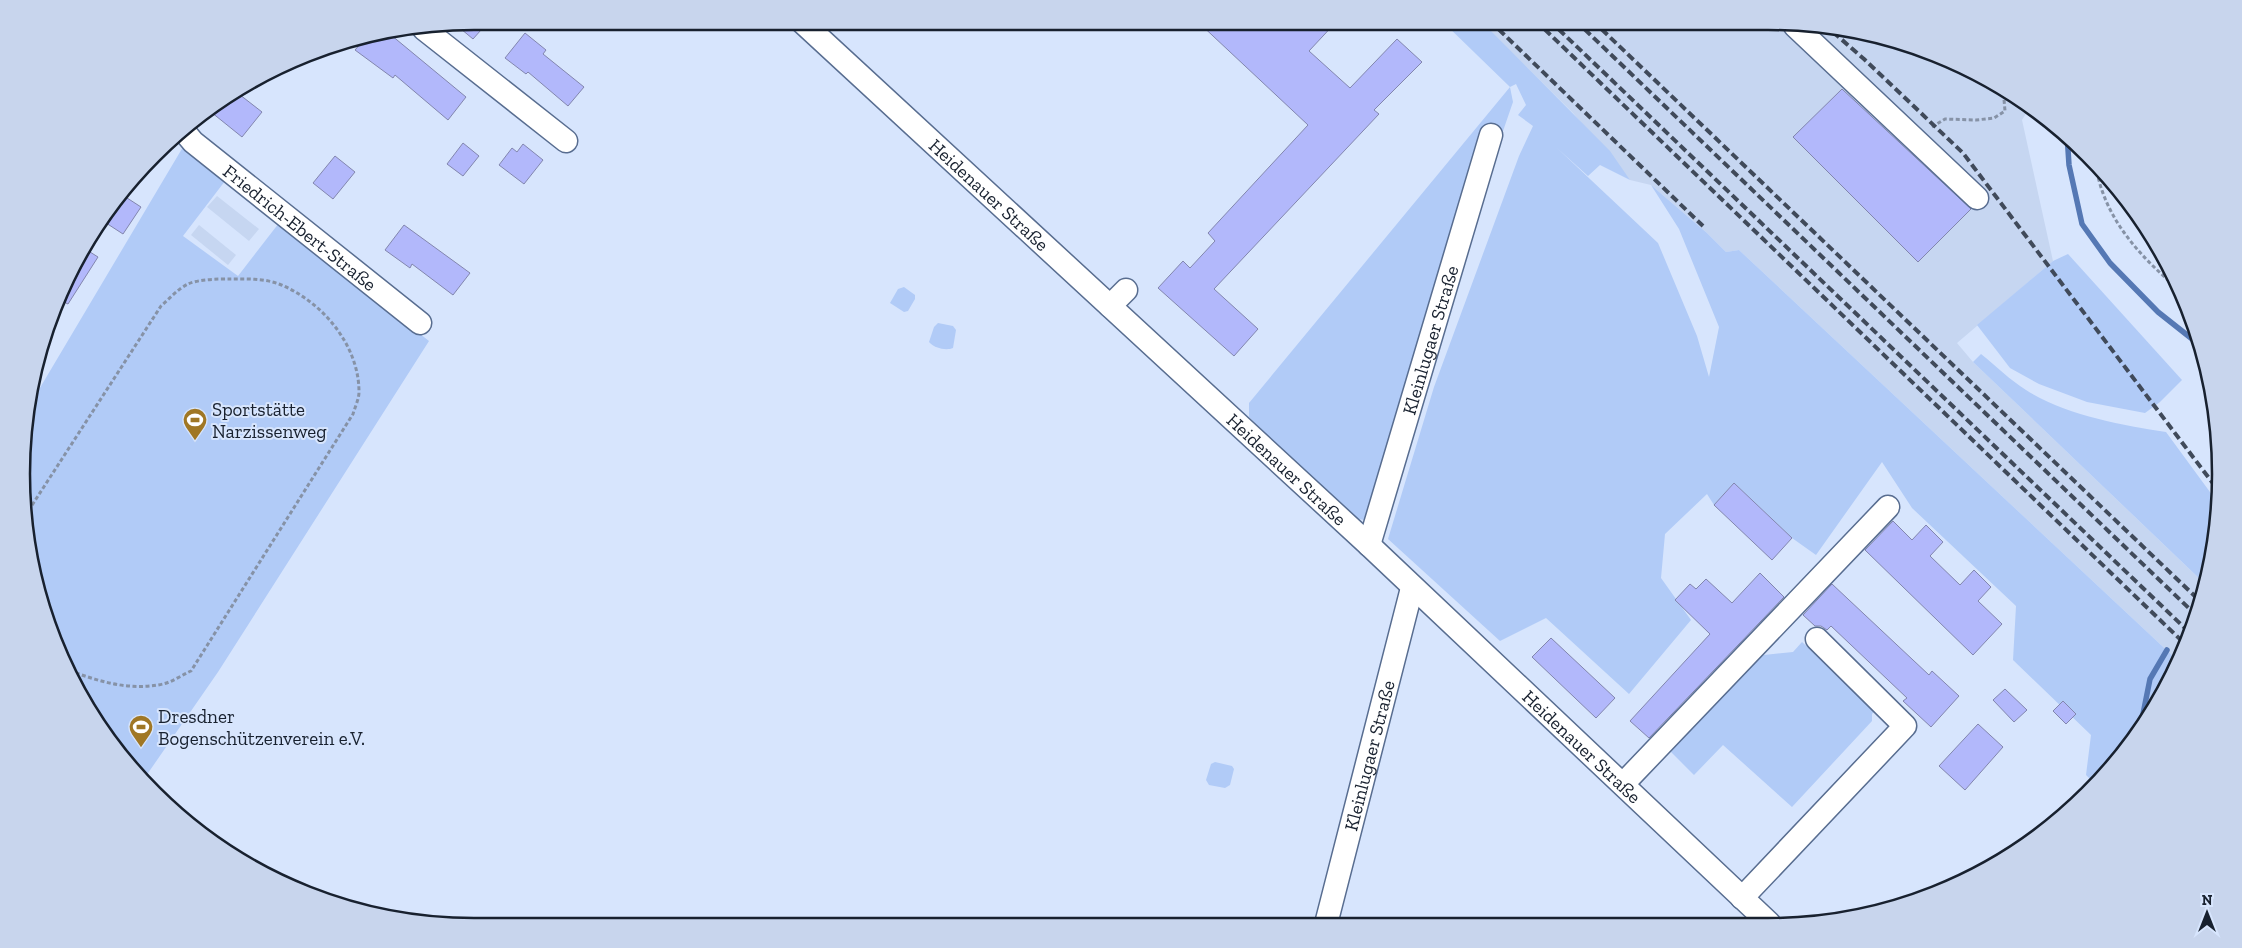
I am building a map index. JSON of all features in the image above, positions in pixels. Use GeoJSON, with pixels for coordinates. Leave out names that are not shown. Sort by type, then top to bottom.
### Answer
{"type":"FeatureCollection","features":[{"type":"Feature","properties":{"kind":"street","name":"Heidenauer Straße"},"geometry":{"type":"LineString","coordinates":[[811,30],[1369,545],[1412,588],[1764,918]]}},
{"type":"Feature","properties":{"kind":"street"},"geometry":{"type":"LineString","coordinates":[[1801,31],[1977,198]]}},
{"type":"Feature","properties":{"kind":"street"},"geometry":{"type":"LineString","coordinates":[[428,33],[566,141]]}},
{"type":"Feature","properties":{"kind":"street","name":"Friedrich-Ebert-Straße"},"geometry":{"type":"LineString","coordinates":[[187,135],[193,142],[420,323]]}},
{"type":"Feature","properties":{"kind":"street","name":"Kleinlugaer Straße"},"geometry":{"type":"LineString","coordinates":[[1369,545],[1491,135]]}},
{"type":"Feature","properties":{"kind":"street"},"geometry":{"type":"LineString","coordinates":[[1110,306],[1126,290]]}},
{"type":"Feature","properties":{"kind":"street"},"geometry":{"type":"LineString","coordinates":[[1623,784],[1888,507]]}},
{"type":"Feature","properties":{"kind":"street","name":"Kleinlugaer Straße"},"geometry":{"type":"LineString","coordinates":[[1328,918],[1412,588]]}},
{"type":"Feature","properties":{"kind":"street"},"geometry":{"type":"LineString","coordinates":[[1742,898],[1905,726],[1818,639]]}},
{"type":"Feature","properties":{"kind":"path"},"geometry":{"type":"LineString","coordinates":[[1918,142],[1930,129],[1945,118],[1976,120],[1994,118],[2005,111],[2004,98]]}},
{"type":"Feature","properties":{"kind":"path"},"geometry":{"type":"LineString","coordinates":[[2099,178],[2111,210],[2128,240],[2165,275]]}},
{"type":"Feature","properties":{"kind":"path"},"geometry":{"type":"LineString","coordinates":[[31,506],[161,306],[188,284],[219,279],[254,279],[278,284],[300,296],[325,314],[343,339],[356,366],[359,394],[353,414],[191,670],[164,684],[136,687],[101,682],[78,673]]}},
{"type":"Feature","properties":{"kind":"shaded area"},"geometry":{"type":"Polygon","coordinates":[[[1451,30],[1490,30],[1610,151],[1630,180],[1600,165],[1588,176],[1557,148],[1658,243],[1697,336],[1709,377],[1719,327],[1679,229],[1651,185],[1707,233],[1726,252],[1739,250],[2173,656],[2153,696],[2137,721],[2090,779],[2086,775],[2091,735],[2013,660],[2016,606],[1912,508],[1882,462],[1816,555],[1792,538],[1734,483],[1714,505],[1707,494],[1665,534],[1661,578],[1691,620],[1629,694],[1546,618],[1500,641],[1388,539],[1434,387],[1519,156],[1533,126],[1518,115],[1526,105],[1516,84],[1510,87],[1451,30]]]}},
{"type":"Feature","properties":{"kind":"shaded area"},"geometry":{"type":"Polygon","coordinates":[[[1489,30],[1768,30],[1826,34],[1883,45],[1938,64],[1990,89],[2026,113],[2022,120],[2053,261],[1957,343],[1973,362],[2199,578],[2188,617],[2173,656],[1739,250],[1726,252],[1707,233],[1651,185],[1630,180],[1573,113],[1489,30]]]}},
{"type":"Feature","properties":{"kind":"shaded area"},"geometry":{"type":"Polygon","coordinates":[[[1510,87],[1513,102],[1503,131],[1484,133],[1365,520],[1350,518],[1249,417],[1249,403],[1510,87]]]}},
{"type":"Feature","properties":{"kind":"shaded area","name":"Sportstätte Narzissenweg"},"geometry":{"type":"Polygon","coordinates":[[[183,147],[225,181],[183,236],[238,276],[279,223],[429,341],[218,672],[147,774],[122,744],[89,696],[64,644],[45,589],[34,532],[30,474],[31,445],[38,390],[183,147]]]}},
{"type":"Feature","properties":{"kind":"shaded area"},"geometry":{"type":"Polygon","coordinates":[[[217,196],[259,229],[249,241],[207,207],[217,196]]]}},
{"type":"Feature","properties":{"kind":"shaded area"},"geometry":{"type":"Polygon","coordinates":[[[199,225],[236,255],[228,265],[191,235],[199,225]]]}},
{"type":"Feature","properties":{"kind":"shaded area"},"geometry":{"type":"Polygon","coordinates":[[[2068,254],[2182,380],[2160,402],[2145,413],[2087,402],[2039,384],[2010,368],[1977,325],[2053,261],[2068,254]]]}},
{"type":"Feature","properties":{"kind":"shaded area"},"geometry":{"type":"Polygon","coordinates":[[[904,287],[915,295],[915,299],[908,311],[904,312],[890,303],[898,289],[904,287]]]}},
{"type":"Feature","properties":{"kind":"shaded area"},"geometry":{"type":"Polygon","coordinates":[[[938,323],[953,326],[956,330],[953,348],[940,348],[929,342],[934,327],[938,323]]]}},
{"type":"Feature","properties":{"kind":"shaded area"},"geometry":{"type":"Polygon","coordinates":[[[1981,354],[2020,386],[2041,399],[2058,406],[2094,418],[2166,432],[2211,494],[2208,532],[2199,578],[1973,362],[1981,354]]]}},
{"type":"Feature","properties":{"kind":"shaded area"},"geometry":{"type":"Polygon","coordinates":[[[1802,642],[1876,709],[1872,714],[1872,721],[1792,807],[1723,745],[1694,775],[1666,747],[1755,656],[1793,652],[1802,642]]]}},
{"type":"Feature","properties":{"kind":"shaded area"},"geometry":{"type":"Polygon","coordinates":[[[1215,762],[1232,766],[1234,769],[1230,785],[1225,788],[1209,785],[1206,780],[1211,764],[1215,762]]]}},
{"type":"Feature","properties":{"kind":"building"},"geometry":{"type":"Polygon","coordinates":[[[463,30],[481,30],[473,39],[463,30]]]}},
{"type":"Feature","properties":{"kind":"building"},"geometry":{"type":"Polygon","coordinates":[[[1207,30],[1329,30],[1309,51],[1350,88],[1397,39],[1422,62],[1374,110],[1379,114],[1214,289],[1258,329],[1234,356],[1158,288],[1183,261],[1190,268],[1215,241],[1208,233],[1308,125],[1207,30]]]}},
{"type":"Feature","properties":{"kind":"building"},"geometry":{"type":"Polygon","coordinates":[[[525,33],[546,50],[543,54],[584,87],[568,106],[528,72],[526,74],[505,58],[525,33]]]}},
{"type":"Feature","properties":{"kind":"building"},"geometry":{"type":"Polygon","coordinates":[[[394,38],[466,97],[448,120],[395,75],[393,78],[355,50],[360,45],[394,38]]]}},
{"type":"Feature","properties":{"kind":"building"},"geometry":{"type":"Polygon","coordinates":[[[1842,89],[1971,209],[1918,262],[1793,137],[1842,89]]]}},
{"type":"Feature","properties":{"kind":"building"},"geometry":{"type":"Polygon","coordinates":[[[241,96],[262,112],[242,137],[214,115],[241,96]]]}},
{"type":"Feature","properties":{"kind":"building"},"geometry":{"type":"Polygon","coordinates":[[[463,143],[479,156],[463,176],[447,164],[463,143]]]}},
{"type":"Feature","properties":{"kind":"building"},"geometry":{"type":"Polygon","coordinates":[[[523,144],[543,160],[524,184],[499,165],[512,148],[517,152],[523,144]]]}},
{"type":"Feature","properties":{"kind":"building"},"geometry":{"type":"Polygon","coordinates":[[[335,156],[355,172],[333,199],[313,183],[335,156]]]}},
{"type":"Feature","properties":{"kind":"building"},"geometry":{"type":"Polygon","coordinates":[[[127,198],[141,207],[123,234],[107,224],[127,198]]]}},
{"type":"Feature","properties":{"kind":"building"},"geometry":{"type":"Polygon","coordinates":[[[404,225],[470,273],[453,295],[412,264],[410,268],[385,250],[404,225]]]}},
{"type":"Feature","properties":{"kind":"building"},"geometry":{"type":"Polygon","coordinates":[[[89,252],[98,257],[68,304],[65,302],[89,252]]]}},
{"type":"Feature","properties":{"kind":"building"},"geometry":{"type":"Polygon","coordinates":[[[1734,483],[1792,538],[1772,560],[1714,505],[1734,483]]]}},
{"type":"Feature","properties":{"kind":"building"},"geometry":{"type":"Polygon","coordinates":[[[1893,521],[1912,540],[1926,525],[1943,542],[1930,556],[1960,585],[1974,570],[1991,587],[1978,601],[2002,624],[1973,655],[1865,550],[1893,521]]]}},
{"type":"Feature","properties":{"kind":"building"},"geometry":{"type":"Polygon","coordinates":[[[1760,573],[1784,597],[1649,738],[1630,721],[1710,634],[1675,600],[1690,584],[1696,589],[1706,579],[1732,603],[1760,573]]]}},
{"type":"Feature","properties":{"kind":"building"},"geometry":{"type":"Polygon","coordinates":[[[1832,584],[1929,675],[1932,671],[1959,696],[1931,727],[1903,701],[1907,698],[1831,626],[1827,630],[1821,626],[1815,626],[1803,615],[1832,584]]]}},
{"type":"Feature","properties":{"kind":"building"},"geometry":{"type":"Polygon","coordinates":[[[1551,638],[1615,698],[1596,718],[1532,657],[1551,638]]]}},
{"type":"Feature","properties":{"kind":"building"},"geometry":{"type":"Polygon","coordinates":[[[2005,689],[2027,710],[2014,722],[1993,700],[2005,689]]]}},
{"type":"Feature","properties":{"kind":"building"},"geometry":{"type":"Polygon","coordinates":[[[2063,701],[2076,714],[2066,724],[2053,711],[2063,701]]]}},
{"type":"Feature","properties":{"kind":"building"},"geometry":{"type":"Polygon","coordinates":[[[1978,724],[2003,747],[1965,790],[1939,766],[1978,724]]]}},
{"type":"Feature","properties":{"kind":"waterway"},"geometry":{"type":"LineString","coordinates":[[2068,146],[2069,165],[2082,224],[2110,263],[2158,312],[2190,337]]}},
{"type":"Feature","properties":{"kind":"waterway"},"geometry":{"type":"LineString","coordinates":[[2144,711],[2150,679],[2167,650]]}},
{"type":"Feature","properties":{"kind":"railway"},"geometry":{"type":"LineString","coordinates":[[1499,30],[1703,226]]}},
{"type":"Feature","properties":{"kind":"railway"},"geometry":{"type":"LineString","coordinates":[[1545,30],[2180,639]]}},
{"type":"Feature","properties":{"kind":"railway"},"geometry":{"type":"LineString","coordinates":[[1559,30],[2184,627]]}},
{"type":"Feature","properties":{"kind":"railway"},"geometry":{"type":"LineString","coordinates":[[1585,30],[2190,610]]}},
{"type":"Feature","properties":{"kind":"railway"},"geometry":{"type":"LineString","coordinates":[[1602,30],[2195,596]]}},
{"type":"Feature","properties":{"kind":"railway"},"geometry":{"type":"LineString","coordinates":[[1838,36],[1963,153],[2212,482]]}},
{"type":"Feature","properties":{"kind":"place","name":"Sportstätte Narzissenweg"},"geometry":{"type":"Point","coordinates":[195,441]}},
{"type":"Feature","properties":{"kind":"place","name":"Dresdner Bogenschützenverein e.V."},"geometry":{"type":"Point","coordinates":[141,748]}}]}
